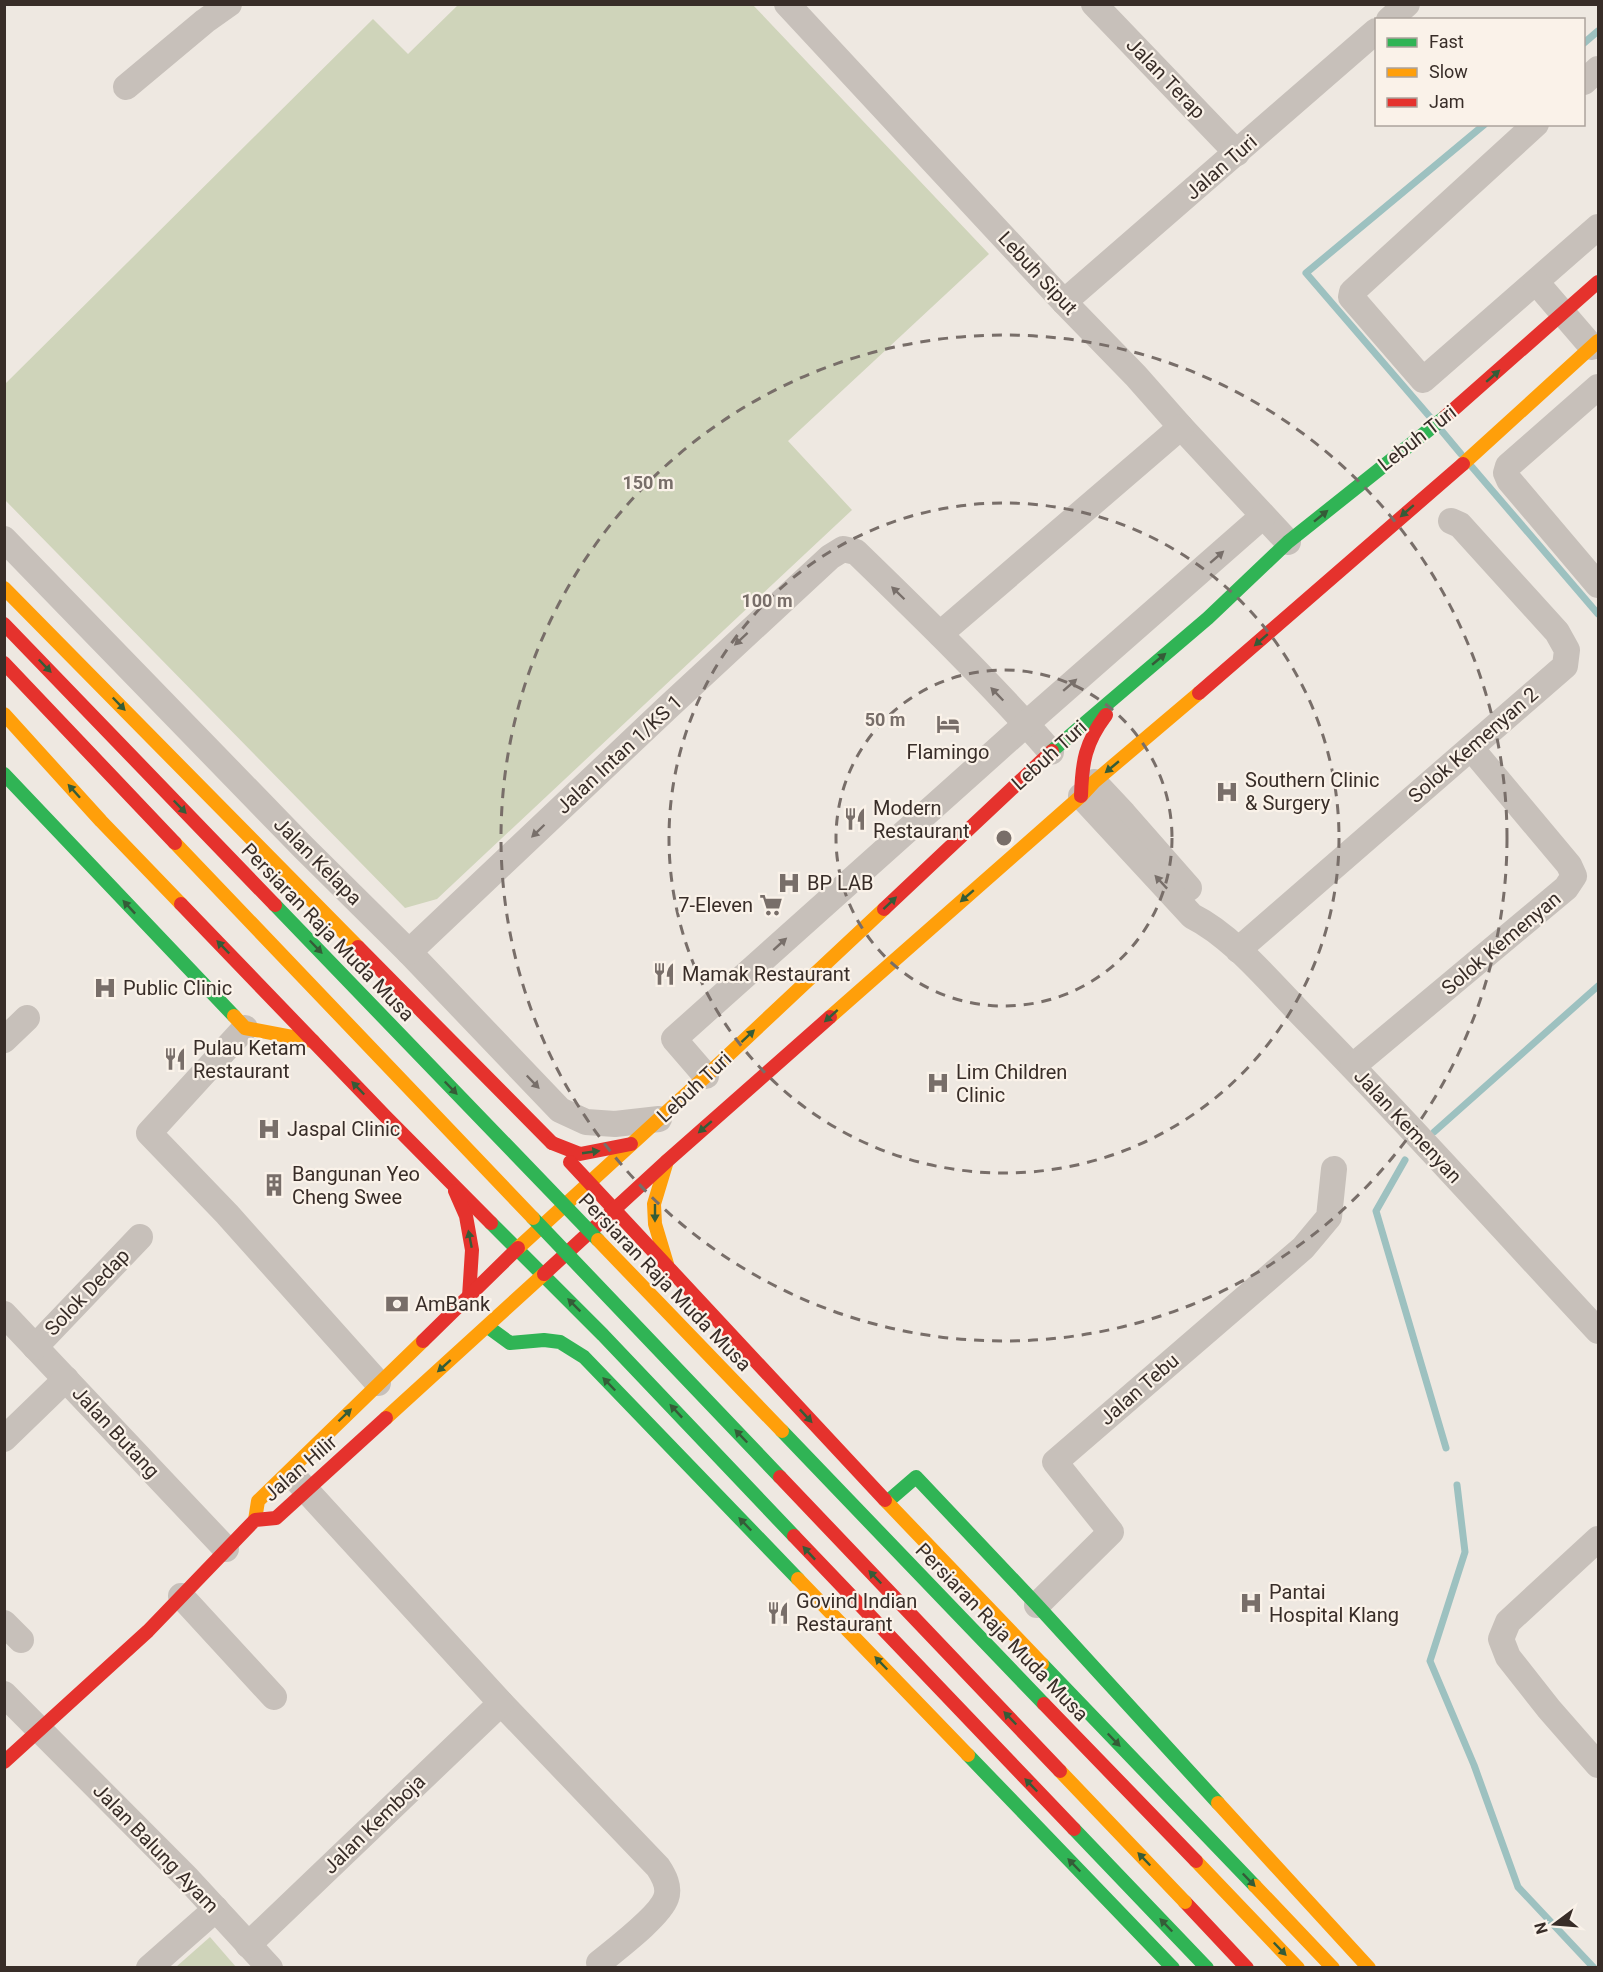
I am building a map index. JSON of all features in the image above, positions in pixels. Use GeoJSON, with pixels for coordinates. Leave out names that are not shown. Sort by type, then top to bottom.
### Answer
{"type":"FeatureCollection","features":[{"type":"Feature","properties":{"kind":"main road","name":"Lebuh Turi"},"geometry":{"type":"LineString","coordinates":[[518,1248],[706,1076],[1051,752],[1208,618],[1288,542],[1449,414],[1599,282]]}},
{"type":"Feature","properties":{"kind":"main road","name":"Lebuh Turi"},"geometry":{"type":"LineString","coordinates":[[544,1274],[667,1161],[1087,789],[1477,452],[1595,344]]}},
{"type":"Feature","properties":{"kind":"main road"},"geometry":{"type":"LineString","coordinates":[[4,588],[552,1143],[887,1502],[1333,1968]]}},
{"type":"Feature","properties":{"kind":"main road","name":"Persiaran Raja Muda Musa"},"geometry":{"type":"LineString","coordinates":[[4,624],[1298,1968]]}},
{"type":"Feature","properties":{"kind":"main road"},"geometry":{"type":"LineString","coordinates":[[4,663],[1247,1968]]}},
{"type":"Feature","properties":{"kind":"main road"},"geometry":{"type":"LineString","coordinates":[[1087,789],[1082,762],[1091,735],[1131,682]]}},
{"type":"Feature","properties":{"kind":"main road"},"geometry":{"type":"LineString","coordinates":[[4,714],[98,824],[641,1374],[1207,1968]]}},
{"type":"Feature","properties":{"kind":"main road"},"geometry":{"type":"LineString","coordinates":[[4,774],[79,845],[131,909],[244,1028],[313,1041]]}},
{"type":"Feature","properties":{"kind":"main road"},"geometry":{"type":"LineString","coordinates":[[386,1117],[433,1137],[458,1133],[479,1114],[477,1088],[462,1053]]}},
{"type":"Feature","properties":{"kind":"main road"},"geometry":{"type":"LineString","coordinates":[[552,1143],[580,1154],[631,1144]]}},
{"type":"Feature","properties":{"kind":"main road"},"geometry":{"type":"LineString","coordinates":[[667,1161],[654,1204],[655,1224],[667,1264]]}},
{"type":"Feature","properties":{"kind":"main road"},"geometry":{"type":"LineString","coordinates":[[451,1182],[466,1216],[472,1250],[469,1297]]}},
{"type":"Feature","properties":{"kind":"main road","name":"Jalan Hilir"},"geometry":{"type":"LineString","coordinates":[[4,1762],[148,1631],[255,1520],[258,1501],[518,1248]]}},
{"type":"Feature","properties":{"kind":"main road","name":"Jalan Hilir"},"geometry":{"type":"LineString","coordinates":[[255,1520],[276,1518],[544,1274]]}},
{"type":"Feature","properties":{"kind":"main road"},"geometry":{"type":"LineString","coordinates":[[641,1374],[615,1317],[620,1299],[627,1292],[646,1286],[661,1288],[705,1309]]}},
{"type":"Feature","properties":{"kind":"main road"},"geometry":{"type":"LineString","coordinates":[[488,1327],[518,1319]]}},
{"type":"Feature","properties":{"kind":"main road"},"geometry":{"type":"LineString","coordinates":[[572,1323],[603,1335]]}},
{"type":"Feature","properties":{"kind":"main road"},"geometry":{"type":"LineString","coordinates":[[488,1327],[510,1343],[544,1340],[560,1342],[584,1357],[1173,1968]]}},
{"type":"Feature","properties":{"kind":"main road"},"geometry":{"type":"LineString","coordinates":[[887,1502],[916,1477],[1037,1605],[1370,1968]]}},
{"type":"Feature","properties":{"kind":"main road"},"geometry":{"type":"LineString","coordinates":[[864,1610],[941,1726]]}},
{"type":"Feature","properties":{"kind":"main road"},"geometry":{"type":"LineString","coordinates":[[1130,1756],[1165,1744]]}},
{"type":"Feature","properties":{"kind":"street"},"geometry":{"type":"LineString","coordinates":[[126,87],[205,21],[229,4]]}},
{"type":"Feature","properties":{"kind":"street","name":"Lebuh Siput"},"geometry":{"type":"LineString","coordinates":[[787,4],[1064,302],[1136,376],[1288,542]]}},
{"type":"Feature","properties":{"kind":"street","name":"Jalan Terap"},"geometry":{"type":"LineString","coordinates":[[1094,4],[1237,153]]}},
{"type":"Feature","properties":{"kind":"street"},"geometry":{"type":"LineString","coordinates":[[1391,18],[1407,4]]}},
{"type":"Feature","properties":{"kind":"street","name":"Jalan Turi"},"geometry":{"type":"LineString","coordinates":[[1064,302],[1375,33]]}},
{"type":"Feature","properties":{"kind":"street"},"geometry":{"type":"LineString","coordinates":[[1585,81],[1599,69]]}},
{"type":"Feature","properties":{"kind":"street"},"geometry":{"type":"LineString","coordinates":[[1534,126],[1351,294],[1351,297],[1423,380],[1599,227]]}},
{"type":"Feature","properties":{"kind":"street"},"geometry":{"type":"LineString","coordinates":[[1536,282],[1563,314],[1595,344]]}},
{"type":"Feature","properties":{"kind":"street"},"geometry":{"type":"LineString","coordinates":[[1599,387],[1508,466],[1506,473],[1509,480],[1599,585]]}},
{"type":"Feature","properties":{"kind":"street"},"geometry":{"type":"LineString","coordinates":[[1051,752],[940,634],[1181,427]]}},
{"type":"Feature","properties":{"kind":"street","name":"Lebuh Turi"},"geometry":{"type":"LineString","coordinates":[[706,1076],[674,1039],[1026,724],[1263,516]]}},
{"type":"Feature","properties":{"kind":"street","name":"Solok Kemenyan 2"},"geometry":{"type":"LineString","coordinates":[[1238,950],[1565,666],[1567,651],[1557,632],[1460,525],[1451,521]]}},
{"type":"Feature","properties":{"kind":"street","name":"Jalan Kelapa"},"geometry":{"type":"LineString","coordinates":[[4,539],[303,847],[409,952],[560,1110],[586,1122],[615,1124],[659,1119]]}},
{"type":"Feature","properties":{"kind":"street","name":"Jalan Intan 1/KS 1"},"geometry":{"type":"LineString","coordinates":[[409,952],[667,708],[830,557],[843,549],[856,552],[940,634]]}},
{"type":"Feature","properties":{"kind":"street","name":"Solok Kemenyan"},"geometry":{"type":"LineString","coordinates":[[1353,1066],[1566,888],[1574,876],[1569,865],[1471,748]]}},
{"type":"Feature","properties":{"kind":"street","name":"Jalan Kemenyan"},"geometry":{"type":"LineString","coordinates":[[1087,789],[1192,915],[1212,927],[1238,950],[1353,1066],[1599,1331]]}},
{"type":"Feature","properties":{"kind":"street"},"geometry":{"type":"LineString","coordinates":[[280,868],[303,847]]}},
{"type":"Feature","properties":{"kind":"street"},"geometry":{"type":"LineString","coordinates":[[4,1040],[27,1018]]}},
{"type":"Feature","properties":{"kind":"street"},"geometry":{"type":"LineString","coordinates":[[244,1028],[149,1133],[227,1214],[378,1383]]}},
{"type":"Feature","properties":{"kind":"street","name":"Jalan Tebu"},"geometry":{"type":"LineString","coordinates":[[1037,1605],[1111,1532],[1055,1462],[1303,1248],[1329,1217],[1334,1169]]}},
{"type":"Feature","properties":{"kind":"street","name":"Solok Dedap"},"geometry":{"type":"LineString","coordinates":[[35,1347],[140,1237]]}},
{"type":"Feature","properties":{"kind":"street","name":"Jalan Butang"},"geometry":{"type":"LineString","coordinates":[[4,1314],[226,1550]]}},
{"type":"Feature","properties":{"kind":"street"},"geometry":{"type":"LineString","coordinates":[[4,1439],[66,1379]]}},
{"type":"Feature","properties":{"kind":"street"},"geometry":{"type":"LineString","coordinates":[[288,1470],[501,1703],[658,1867],[666,1881],[667,1897],[658,1912],[599,1963]]}},
{"type":"Feature","properties":{"kind":"street"},"geometry":{"type":"LineString","coordinates":[[1599,1539],[1508,1622],[1501,1639],[1508,1657],[1549,1709],[1599,1765]]}},
{"type":"Feature","properties":{"kind":"street"},"geometry":{"type":"LineString","coordinates":[[181,1596],[274,1697]]}},
{"type":"Feature","properties":{"kind":"street","name":"Jalan Balung Ayam"},"geometry":{"type":"LineString","coordinates":[[4,1694],[216,1909],[270,1968]]}},
{"type":"Feature","properties":{"kind":"street","name":"Jalan Kemboja"},"geometry":{"type":"LineString","coordinates":[[248,1945],[501,1703]]}},
{"type":"Feature","properties":{"kind":"street"},"geometry":{"type":"LineString","coordinates":[[149,1968],[216,1909]]}},
{"type":"Feature","properties":{"kind":"green space"},"geometry":{"type":"Polygon","coordinates":[[[459,4],[753,5],[989,254],[788,441],[852,510],[437,899],[405,908],[5,500],[5,384],[373,19],[408,54],[459,4]]]}},
{"type":"Feature","properties":{"kind":"green space"},"geometry":{"type":"Polygon","coordinates":[[[210,1937],[236,1967],[176,1967],[210,1937]]]}},
{"type":"Feature","properties":{"kind":"waterway"},"geometry":{"type":"LineString","coordinates":[[1585,42],[1598,31]]}},
{"type":"Feature","properties":{"kind":"waterway"},"geometry":{"type":"LineString","coordinates":[[1430,417],[1306,273],[1483,126]]}},
{"type":"Feature","properties":{"kind":"waterway"},"geometry":{"type":"LineString","coordinates":[[1441,430],[1461,454]]}},
{"type":"Feature","properties":{"kind":"waterway"},"geometry":{"type":"LineString","coordinates":[[1472,467],[1598,614]]}},
{"type":"Feature","properties":{"kind":"waterway"},"geometry":{"type":"LineString","coordinates":[[1434,1132],[1598,986]]}},
{"type":"Feature","properties":{"kind":"waterway"},"geometry":{"type":"LineString","coordinates":[[1405,1160],[1376,1211],[1446,1448]]}},
{"type":"Feature","properties":{"kind":"waterway"},"geometry":{"type":"LineString","coordinates":[[1457,1485],[1465,1552],[1430,1661],[1474,1765],[1518,1887],[1594,1968]]}},
{"type":"Feature","properties":{"kind":"traffic: fast"},"geometry":{"type":"LineString","coordinates":[[1052,751],[1208,618],[1288,542],[1445,417]]}},
{"type":"Feature","properties":{"kind":"traffic: fast"},"geometry":{"type":"LineString","coordinates":[[4,774],[234,1016]]}},
{"type":"Feature","properties":{"kind":"traffic: fast"},"geometry":{"type":"LineString","coordinates":[[275,905],[598,1240]]}},
{"type":"Feature","properties":{"kind":"traffic: fast"},"geometry":{"type":"LineString","coordinates":[[533,1218],[780,1477]]}},
{"type":"Feature","properties":{"kind":"traffic: fast"},"geometry":{"type":"LineString","coordinates":[[491,1223],[603,1335],[794,1536]]}},
{"type":"Feature","properties":{"kind":"traffic: fast"},"geometry":{"type":"LineString","coordinates":[[488,1327],[510,1343],[544,1340],[560,1342],[584,1357],[798,1579]]}},
{"type":"Feature","properties":{"kind":"traffic: fast"},"geometry":{"type":"LineString","coordinates":[[782,1431],[1044,1704]]}},
{"type":"Feature","properties":{"kind":"traffic: fast"},"geometry":{"type":"LineString","coordinates":[[887,1502],[916,1477],[1218,1803]]}},
{"type":"Feature","properties":{"kind":"traffic: fast"},"geometry":{"type":"LineString","coordinates":[[1042,1664],[1255,1886]]}},
{"type":"Feature","properties":{"kind":"traffic: fast"},"geometry":{"type":"LineString","coordinates":[[968,1755],[1173,1968]]}},
{"type":"Feature","properties":{"kind":"traffic: fast"},"geometry":{"type":"LineString","coordinates":[[1074,1829],[1207,1968]]}},
{"type":"Feature","properties":{"kind":"traffic: slow"},"geometry":{"type":"LineString","coordinates":[[1463,464],[1598,341]]}},
{"type":"Feature","properties":{"kind":"traffic: slow"},"geometry":{"type":"LineString","coordinates":[[4,588],[358,947]]}},
{"type":"Feature","properties":{"kind":"traffic: slow"},"geometry":{"type":"LineString","coordinates":[[830,1017],[1081,796],[1094,782],[1199,693]]}},
{"type":"Feature","properties":{"kind":"traffic: slow"},"geometry":{"type":"LineString","coordinates":[[4,714],[101,821],[181,904]]}},
{"type":"Feature","properties":{"kind":"traffic: slow"},"geometry":{"type":"LineString","coordinates":[[175,843],[533,1218]]}},
{"type":"Feature","properties":{"kind":"traffic: slow"},"geometry":{"type":"LineString","coordinates":[[518,1248],[884,909]]}},
{"type":"Feature","properties":{"kind":"traffic: slow"},"geometry":{"type":"LineString","coordinates":[[234,1016],[245,1028],[313,1041]]}},
{"type":"Feature","properties":{"kind":"traffic: slow"},"geometry":{"type":"LineString","coordinates":[[667,1161],[654,1204],[655,1224],[667,1264]]}},
{"type":"Feature","properties":{"kind":"traffic: slow"},"geometry":{"type":"LineString","coordinates":[[598,1240],[782,1431]]}},
{"type":"Feature","properties":{"kind":"traffic: slow"},"geometry":{"type":"LineString","coordinates":[[386,1418],[544,1274]]}},
{"type":"Feature","properties":{"kind":"traffic: slow"},"geometry":{"type":"LineString","coordinates":[[255,1520],[258,1501],[423,1341]]}},
{"type":"Feature","properties":{"kind":"traffic: slow"},"geometry":{"type":"LineString","coordinates":[[885,1500],[1042,1664]]}},
{"type":"Feature","properties":{"kind":"traffic: slow"},"geometry":{"type":"LineString","coordinates":[[798,1579],[968,1755]]}},
{"type":"Feature","properties":{"kind":"traffic: slow"},"geometry":{"type":"LineString","coordinates":[[1060,1771],[1185,1902]]}},
{"type":"Feature","properties":{"kind":"traffic: slow"},"geometry":{"type":"LineString","coordinates":[[1218,1803],[1369,1968]]}},
{"type":"Feature","properties":{"kind":"traffic: slow"},"geometry":{"type":"LineString","coordinates":[[1196,1861],[1298,1968]]}},
{"type":"Feature","properties":{"kind":"traffic: slow"},"geometry":{"type":"LineString","coordinates":[[1255,1886],[1333,1968]]}},
{"type":"Feature","properties":{"kind":"traffic: jam"},"geometry":{"type":"LineString","coordinates":[[1445,417],[1598,282]]}},
{"type":"Feature","properties":{"kind":"traffic: jam"},"geometry":{"type":"LineString","coordinates":[[1199,693],[1463,464]]}},
{"type":"Feature","properties":{"kind":"traffic: jam"},"geometry":{"type":"LineString","coordinates":[[4,624],[275,905]]}},
{"type":"Feature","properties":{"kind":"traffic: jam"},"geometry":{"type":"LineString","coordinates":[[4,663],[175,843]]}},
{"type":"Feature","properties":{"kind":"traffic: jam"},"geometry":{"type":"LineString","coordinates":[[1081,796],[1086,753],[1093,735],[1106,715]]}},
{"type":"Feature","properties":{"kind":"traffic: jam"},"geometry":{"type":"LineString","coordinates":[[884,909],[1052,751]]}},
{"type":"Feature","properties":{"kind":"traffic: jam"},"geometry":{"type":"LineString","coordinates":[[181,904],[491,1223]]}},
{"type":"Feature","properties":{"kind":"traffic: jam"},"geometry":{"type":"LineString","coordinates":[[358,947],[552,1143]]}},
{"type":"Feature","properties":{"kind":"traffic: jam"},"geometry":{"type":"LineString","coordinates":[[544,1274],[667,1161],[830,1017]]}},
{"type":"Feature","properties":{"kind":"traffic: jam"},"geometry":{"type":"LineString","coordinates":[[552,1143],[580,1154],[631,1144]]}},
{"type":"Feature","properties":{"kind":"traffic: jam"},"geometry":{"type":"LineString","coordinates":[[570,1162],[885,1500]]}},
{"type":"Feature","properties":{"kind":"traffic: jam"},"geometry":{"type":"LineString","coordinates":[[455,1191],[466,1216],[472,1250],[469,1297]]}},
{"type":"Feature","properties":{"kind":"traffic: jam"},"geometry":{"type":"LineString","coordinates":[[423,1341],[518,1248]]}},
{"type":"Feature","properties":{"kind":"traffic: jam"},"geometry":{"type":"LineString","coordinates":[[4,1762],[148,1631],[255,1520],[276,1518],[386,1418]]}},
{"type":"Feature","properties":{"kind":"traffic: jam"},"geometry":{"type":"LineString","coordinates":[[780,1477],[1060,1771]]}},
{"type":"Feature","properties":{"kind":"traffic: jam"},"geometry":{"type":"LineString","coordinates":[[794,1536],[1074,1829]]}},
{"type":"Feature","properties":{"kind":"traffic: jam"},"geometry":{"type":"LineString","coordinates":[[1044,1704],[1196,1861]]}},
{"type":"Feature","properties":{"kind":"traffic: jam"},"geometry":{"type":"LineString","coordinates":[[1185,1902],[1247,1968]]}},
{"type":"Feature","properties":{"kind":"place","name":"Flamingo"},"geometry":{"type":"Point","coordinates":[948,724]}},
{"type":"Feature","properties":{"kind":"place","name":"Southern Clinic & Surgery"},"geometry":{"type":"Point","coordinates":[1227,792]}},
{"type":"Feature","properties":{"kind":"place","name":"Modern Restaurant"},"geometry":{"type":"Point","coordinates":[855,819]}},
{"type":"Feature","properties":{"kind":"place","name":"BP LAB"},"geometry":{"type":"Point","coordinates":[789,883]}},
{"type":"Feature","properties":{"kind":"place","name":"7-Eleven"},"geometry":{"type":"Point","coordinates":[771,905]}},
{"type":"Feature","properties":{"kind":"place","name":"Mamak Restaurant"},"geometry":{"type":"Point","coordinates":[664,974]}},
{"type":"Feature","properties":{"kind":"place","name":"Public Clinic"},"geometry":{"type":"Point","coordinates":[105,988]}},
{"type":"Feature","properties":{"kind":"place","name":"Pulau Ketam Restaurant"},"geometry":{"type":"Point","coordinates":[175,1059]}},
{"type":"Feature","properties":{"kind":"place","name":"Lim Children Clinic"},"geometry":{"type":"Point","coordinates":[938,1083]}},
{"type":"Feature","properties":{"kind":"place","name":"Jaspal Clinic"},"geometry":{"type":"Point","coordinates":[269,1129]}},
{"type":"Feature","properties":{"kind":"place","name":"Bangunan Yeo Cheng Swee"},"geometry":{"type":"Point","coordinates":[274,1185]}},
{"type":"Feature","properties":{"kind":"place","name":"AmBank"},"geometry":{"type":"Point","coordinates":[397,1304]}},
{"type":"Feature","properties":{"kind":"place","name":"Pantai Hospital Klang"},"geometry":{"type":"Point","coordinates":[1251,1603]}},
{"type":"Feature","properties":{"kind":"place","name":"Govind Indian Restaurant"},"geometry":{"type":"Point","coordinates":[778,1613]}}]}
